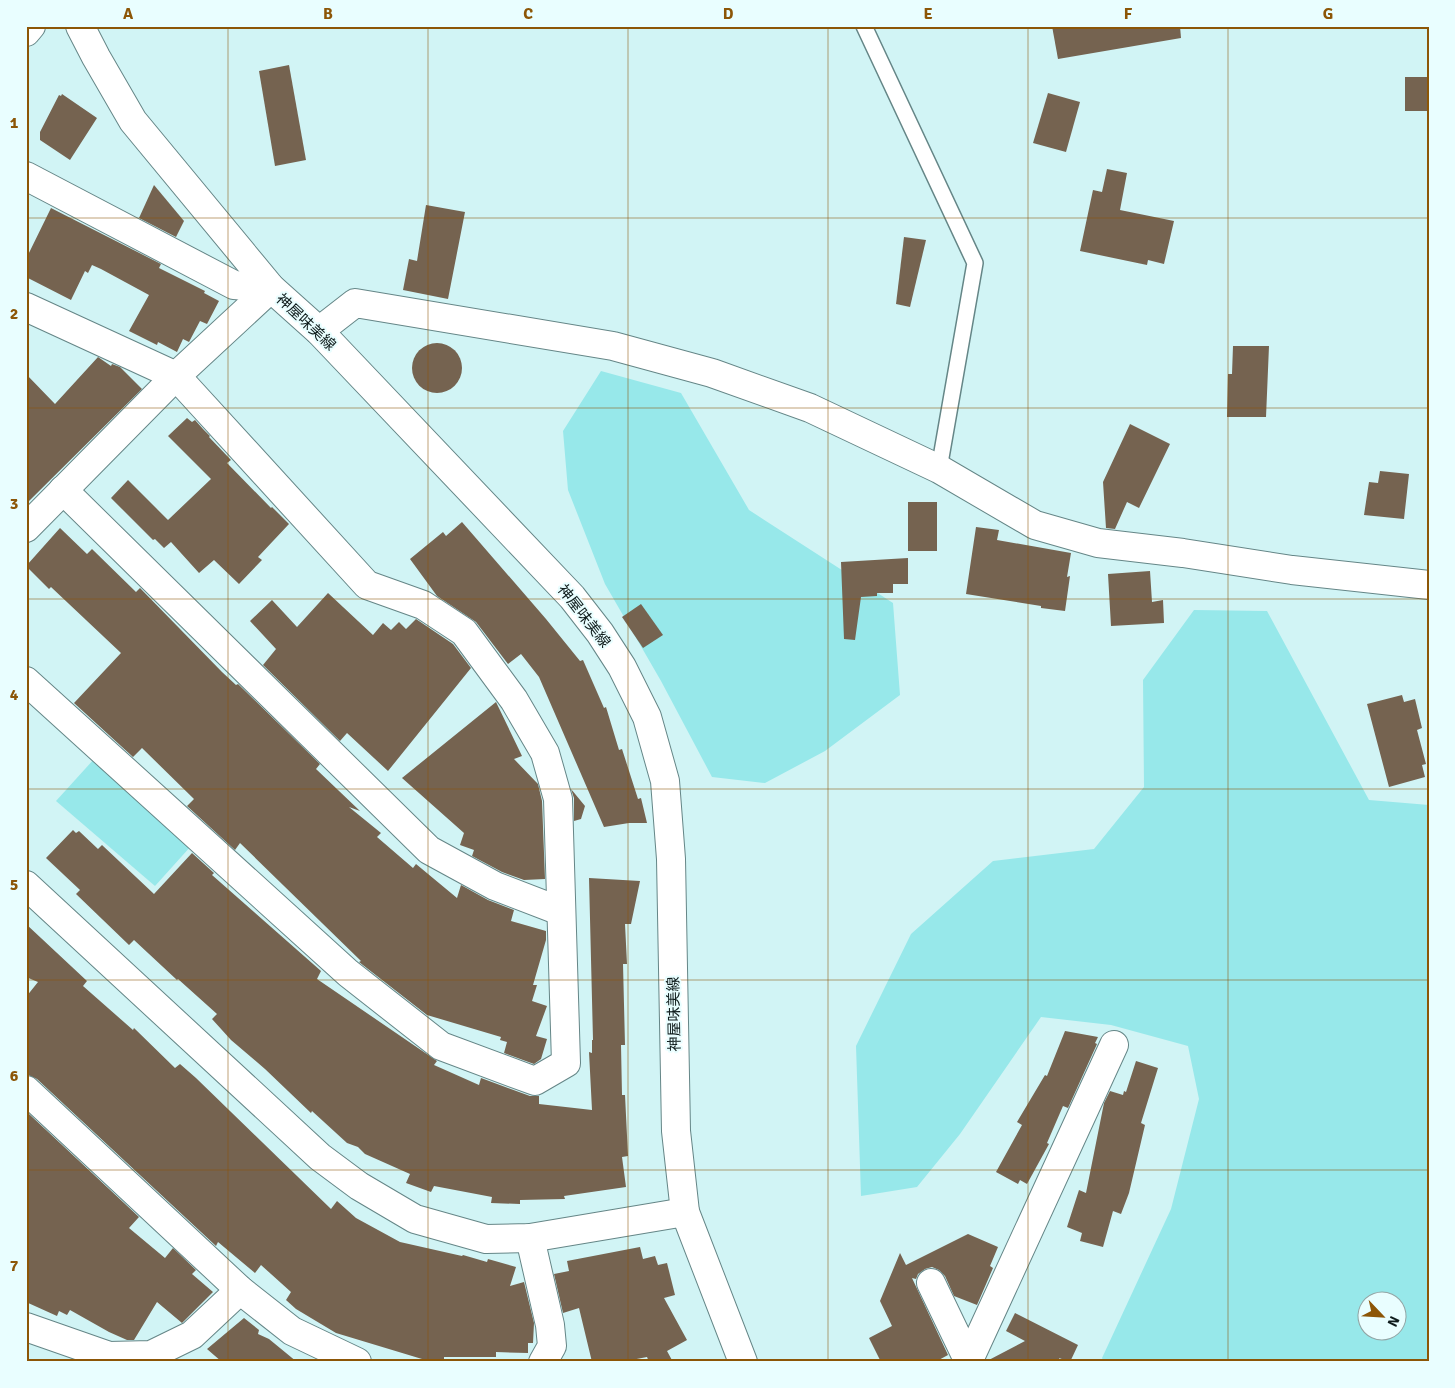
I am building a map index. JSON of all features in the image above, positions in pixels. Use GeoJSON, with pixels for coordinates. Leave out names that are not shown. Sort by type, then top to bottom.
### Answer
{"type":"FeatureCollection","features":[{"type":"Feature","properties":{"kind":"street"},"geometry":{"type":"LineString","coordinates":[[26,32],[31,26]]}},
{"type":"Feature","properties":{"kind":"street","name":"神屋味美線"},"geometry":{"type":"LineString","coordinates":[[80,26],[133,121],[271,288],[319,331],[572,597],[600,633],[622,667],[647,717],[665,782],[670,839],[676,1131],[686,1212],[743,1362]]}},
{"type":"Feature","properties":{"kind":"street"},"geometry":{"type":"LineString","coordinates":[[26,176],[234,285],[271,288]]}},
{"type":"Feature","properties":{"kind":"street"},"geometry":{"type":"LineString","coordinates":[[26,528],[176,376],[271,288]]}},
{"type":"Feature","properties":{"kind":"street"},"geometry":{"type":"LineString","coordinates":[[319,331],[355,303],[613,346],[712,373],[810,408],[939,469],[1035,525],[1098,543],[1183,553],[1292,570],[1429,585]]}},
{"type":"Feature","properties":{"kind":"street"},"geometry":{"type":"LineString","coordinates":[[31,694],[348,973],[441,1046],[535,1081],[566,1063],[558,799],[545,752],[514,700],[464,632],[423,605],[367,585],[176,376],[32,318]]}},
{"type":"Feature","properties":{"kind":"street"},"geometry":{"type":"LineString","coordinates":[[63,490],[428,850],[496,886],[560,910]]}},
{"type":"Feature","properties":{"kind":"street"},"geometry":{"type":"LineString","coordinates":[[26,886],[320,1157],[359,1186],[415,1219],[486,1239],[530,1238],[686,1212]]}},
{"type":"Feature","properties":{"kind":"street"},"geometry":{"type":"LineString","coordinates":[[969,1361],[1114,1046]]}},
{"type":"Feature","properties":{"kind":"street"},"geometry":{"type":"LineString","coordinates":[[26,1090],[240,1290],[292,1331],[357,1362]]}},
{"type":"Feature","properties":{"kind":"street"},"geometry":{"type":"LineString","coordinates":[[530,1238],[550,1325],[552,1346],[543,1362]]}},
{"type":"Feature","properties":{"kind":"street"},"geometry":{"type":"LineString","coordinates":[[931,1283],[969,1361]]}},
{"type":"Feature","properties":{"kind":"street"},"geometry":{"type":"LineString","coordinates":[[26,1327],[109,1356],[151,1355],[192,1335],[240,1290]]}},
{"type":"Feature","properties":{"kind":"lane"},"geometry":{"type":"LineString","coordinates":[[864,26],[975,263],[939,469]]}},
{"type":"Feature","properties":{"kind":"shaded area"},"geometry":{"type":"Polygon","coordinates":[[[601,371],[681,393],[749,510],[893,603],[900,695],[825,751],[765,783],[712,777],[661,681],[605,584],[568,490],[563,431],[601,371]]]}},
{"type":"Feature","properties":{"kind":"shaded area"},"geometry":{"type":"Polygon","coordinates":[[[1194,610],[1267,611],[1369,800],[1429,805],[1429,1362],[1104,1362],[1102,1358],[1171,1209],[1199,1099],[1188,1046],[1111,1025],[1041,1017],[960,1134],[917,1187],[861,1196],[856,1046],[911,934],[993,861],[1094,849],[1144,787],[1143,680],[1194,610]]]}},
{"type":"Feature","properties":{"kind":"shaded area"},"geometry":{"type":"Polygon","coordinates":[[[95,758],[191,846],[155,886],[56,801],[95,758]]]}},
{"type":"Feature","properties":{"kind":"building"},"geometry":{"type":"Polygon","coordinates":[[[1052,26],[1180,26],[1181,38],[1058,59],[1052,26]]]}},
{"type":"Feature","properties":{"kind":"building"},"geometry":{"type":"Polygon","coordinates":[[[289,65],[306,160],[275,166],[259,71],[289,65]]]}},
{"type":"Feature","properties":{"kind":"building"},"geometry":{"type":"Polygon","coordinates":[[[1405,77],[1429,77],[1429,111],[1405,111],[1405,77]]]}},
{"type":"Feature","properties":{"kind":"building"},"geometry":{"type":"Polygon","coordinates":[[[1048,93],[1080,102],[1066,152],[1033,143],[1048,93]]]}},
{"type":"Feature","properties":{"kind":"building"},"geometry":{"type":"Polygon","coordinates":[[[62,94],[97,118],[70,160],[40,140],[40,132],[59,95],[61,96],[62,94]]]}},
{"type":"Feature","properties":{"kind":"building"},"geometry":{"type":"Polygon","coordinates":[[[1107,169],[1127,173],[1120,210],[1174,221],[1164,264],[1148,260],[1147,265],[1080,251],[1093,190],[1102,192],[1107,169]]]}},
{"type":"Feature","properties":{"kind":"building"},"geometry":{"type":"Polygon","coordinates":[[[154,185],[184,221],[176,237],[139,218],[154,185]]]}},
{"type":"Feature","properties":{"kind":"building"},"geometry":{"type":"Polygon","coordinates":[[[426,205],[465,212],[448,299],[403,290],[409,259],[417,261],[426,205]]]}},
{"type":"Feature","properties":{"kind":"building"},"geometry":{"type":"Polygon","coordinates":[[[51,208],[161,264],[159,268],[205,291],[204,293],[219,301],[207,324],[200,321],[189,342],[183,339],[177,352],[158,342],[157,345],[129,331],[149,295],[101,269],[92,265],[88,273],[85,271],[71,300],[26,277],[26,259],[51,208]]]}},
{"type":"Feature","properties":{"kind":"building"},"geometry":{"type":"Polygon","coordinates":[[[904,237],[926,240],[910,307],[896,304],[904,237]]]}},
{"type":"Feature","properties":{"kind":"building"},"geometry":{"type":"Polygon","coordinates":[[[432,343],[442,343],[455,350],[462,363],[462,373],[455,386],[442,393],[432,393],[423,389],[416,382],[412,373],[412,363],[416,354],[423,347],[432,343]]]}},
{"type":"Feature","properties":{"kind":"building"},"geometry":{"type":"Polygon","coordinates":[[[1233,346],[1269,346],[1266,417],[1227,417],[1228,374],[1232,374],[1233,346]]]}},
{"type":"Feature","properties":{"kind":"building"},"geometry":{"type":"Polygon","coordinates":[[[98,357],[111,366],[112,364],[120,367],[142,389],[26,504],[26,374],[55,404],[98,357]]]}},
{"type":"Feature","properties":{"kind":"building"},"geometry":{"type":"Polygon","coordinates":[[[187,418],[192,422],[195,420],[231,460],[227,463],[289,524],[258,557],[262,560],[239,584],[214,560],[199,573],[171,542],[164,548],[155,539],[153,540],[111,498],[128,480],[168,520],[211,479],[168,436],[187,418]]]}},
{"type":"Feature","properties":{"kind":"building"},"geometry":{"type":"Polygon","coordinates":[[[1130,424],[1170,444],[1139,508],[1127,502],[1115,529],[1106,528],[1103,482],[1130,424]]]}},
{"type":"Feature","properties":{"kind":"building"},"geometry":{"type":"Polygon","coordinates":[[[1380,471],[1409,474],[1404,519],[1364,515],[1369,482],[1378,483],[1380,471]]]}},
{"type":"Feature","properties":{"kind":"building"},"geometry":{"type":"Polygon","coordinates":[[[908,502],[937,502],[937,551],[908,551],[908,502]]]}},
{"type":"Feature","properties":{"kind":"building"},"geometry":{"type":"Polygon","coordinates":[[[462,522],[580,661],[583,660],[604,708],[606,707],[619,750],[622,749],[638,799],[641,798],[647,823],[629,823],[604,827],[539,677],[521,654],[508,664],[476,622],[437,596],[410,559],[443,532],[446,536],[462,522]]]}},
{"type":"Feature","properties":{"kind":"building"},"geometry":{"type":"Polygon","coordinates":[[[976,527],[999,530],[997,540],[1071,553],[1067,577],[1070,576],[1065,611],[966,594],[976,527]]]}},
{"type":"Feature","properties":{"kind":"building"},"geometry":{"type":"Polygon","coordinates":[[[60,528],[87,554],[92,549],[136,592],[140,588],[222,672],[236,685],[238,684],[320,764],[316,769],[360,811],[349,807],[381,833],[377,837],[413,868],[416,864],[457,898],[461,885],[488,900],[514,910],[511,921],[546,931],[546,940],[533,985],[537,985],[532,1001],[547,1006],[536,1036],[547,1039],[541,1059],[534,1064],[504,1053],[507,1042],[500,1040],[501,1037],[427,1015],[359,962],[361,961],[240,843],[235,850],[187,806],[194,799],[142,748],[133,757],[74,703],[121,653],[27,567],[60,528]]]}},
{"type":"Feature","properties":{"kind":"building"},"geometry":{"type":"Polygon","coordinates":[[[908,558],[908,584],[893,584],[893,593],[877,593],[877,596],[861,597],[855,640],[844,639],[841,562],[908,558]]]}},
{"type":"Feature","properties":{"kind":"building"},"geometry":{"type":"Polygon","coordinates":[[[1150,571],[1152,602],[1163,600],[1164,623],[1111,626],[1108,574],[1150,571]]]}},
{"type":"Feature","properties":{"kind":"building"},"geometry":{"type":"Polygon","coordinates":[[[328,593],[373,635],[383,623],[391,630],[399,622],[406,629],[416,619],[453,644],[471,668],[388,771],[347,733],[340,741],[263,665],[276,649],[250,621],[272,600],[297,627],[328,593]]]}},
{"type":"Feature","properties":{"kind":"building"},"geometry":{"type":"Polygon","coordinates":[[[641,604],[663,635],[643,648],[622,617],[641,604]]]}},
{"type":"Feature","properties":{"kind":"building"},"geometry":{"type":"Polygon","coordinates":[[[1402,695],[1404,702],[1415,699],[1422,728],[1417,730],[1426,764],[1422,765],[1425,777],[1389,787],[1367,704],[1402,695]]]}},
{"type":"Feature","properties":{"kind":"building"},"geometry":{"type":"Polygon","coordinates":[[[496,702],[522,756],[514,759],[538,784],[542,801],[545,879],[524,880],[502,872],[472,856],[474,850],[460,845],[464,833],[402,778],[496,702]]]}},
{"type":"Feature","properties":{"kind":"building"},"geometry":{"type":"Polygon","coordinates":[[[571,789],[585,806],[581,819],[574,821],[574,798],[571,789]]]}},
{"type":"Feature","properties":{"kind":"building"},"geometry":{"type":"Polygon","coordinates":[[[73,830],[76,833],[79,831],[98,849],[102,845],[154,894],[192,853],[214,873],[212,875],[321,971],[317,979],[437,1061],[434,1065],[479,1085],[481,1078],[530,1096],[539,1096],[539,1104],[592,1110],[589,1052],[592,1053],[593,1040],[589,878],[640,881],[631,924],[625,924],[627,964],[623,964],[625,1045],[621,1045],[622,1095],[625,1095],[628,1156],[622,1157],[626,1187],[564,1196],[565,1199],[520,1200],[520,1204],[491,1203],[492,1197],[434,1186],[431,1192],[406,1183],[410,1174],[365,1154],[358,1147],[347,1143],[312,1111],[311,1113],[231,1040],[212,1019],[217,1014],[134,940],[129,945],[76,894],[80,890],[46,858],[73,830]]]}},
{"type":"Feature","properties":{"kind":"building"},"geometry":{"type":"Polygon","coordinates":[[[26,924],[87,981],[83,986],[133,1030],[134,1028],[175,1068],[180,1064],[196,1078],[331,1209],[337,1201],[356,1218],[400,1242],[487,1262],[488,1259],[516,1267],[510,1286],[524,1282],[534,1323],[533,1343],[528,1343],[528,1353],[496,1352],[496,1357],[444,1357],[444,1360],[422,1359],[336,1333],[296,1309],[286,1300],[291,1292],[261,1265],[255,1273],[218,1242],[216,1246],[37,1079],[26,1074],[26,997],[38,982],[26,977],[26,924]]]}},
{"type":"Feature","properties":{"kind":"building"},"geometry":{"type":"Polygon","coordinates":[[[1065,1031],[1098,1037],[1095,1043],[1097,1044],[1068,1108],[1063,1106],[1047,1143],[1049,1144],[1027,1184],[1020,1180],[1018,1184],[996,1172],[1022,1125],[1017,1122],[1045,1075],[1047,1076],[1065,1031]]]}},
{"type":"Feature","properties":{"kind":"building"},"geometry":{"type":"Polygon","coordinates":[[[1136,1061],[1158,1068],[1141,1123],[1145,1125],[1129,1193],[1121,1214],[1113,1211],[1103,1247],[1080,1241],[1082,1233],[1067,1227],[1079,1190],[1086,1193],[1104,1103],[1110,1091],[1123,1095],[1124,1091],[1126,1092],[1136,1061]]]}},
{"type":"Feature","properties":{"kind":"building"},"geometry":{"type":"Polygon","coordinates":[[[29,1114],[139,1217],[129,1228],[165,1258],[173,1248],[196,1270],[192,1274],[213,1292],[182,1323],[157,1302],[134,1340],[127,1340],[70,1310],[67,1315],[59,1311],[57,1316],[26,1302],[26,1117],[29,1114]]]}},
{"type":"Feature","properties":{"kind":"building"},"geometry":{"type":"Polygon","coordinates":[[[968,1234],[998,1247],[990,1266],[993,1268],[977,1305],[954,1296],[945,1276],[939,1270],[932,1267],[918,1274],[916,1279],[912,1278],[948,1355],[935,1362],[881,1362],[869,1338],[892,1326],[880,1301],[900,1253],[906,1265],[968,1234]]]}},
{"type":"Feature","properties":{"kind":"building"},"geometry":{"type":"Polygon","coordinates":[[[640,1247],[643,1259],[655,1256],[658,1265],[667,1263],[675,1295],[664,1298],[687,1340],[667,1351],[673,1362],[649,1362],[647,1357],[621,1362],[592,1362],[579,1308],[563,1313],[554,1274],[569,1271],[567,1261],[640,1247]]]}},
{"type":"Feature","properties":{"kind":"building"},"geometry":{"type":"Polygon","coordinates":[[[1015,1313],[1078,1345],[1070,1362],[1059,1358],[1061,1362],[985,1362],[1025,1341],[1006,1331],[1015,1313]]]}},
{"type":"Feature","properties":{"kind":"building"},"geometry":{"type":"Polygon","coordinates":[[[244,1318],[259,1330],[258,1334],[269,1339],[297,1362],[222,1362],[207,1349],[244,1318]]]}}]}
